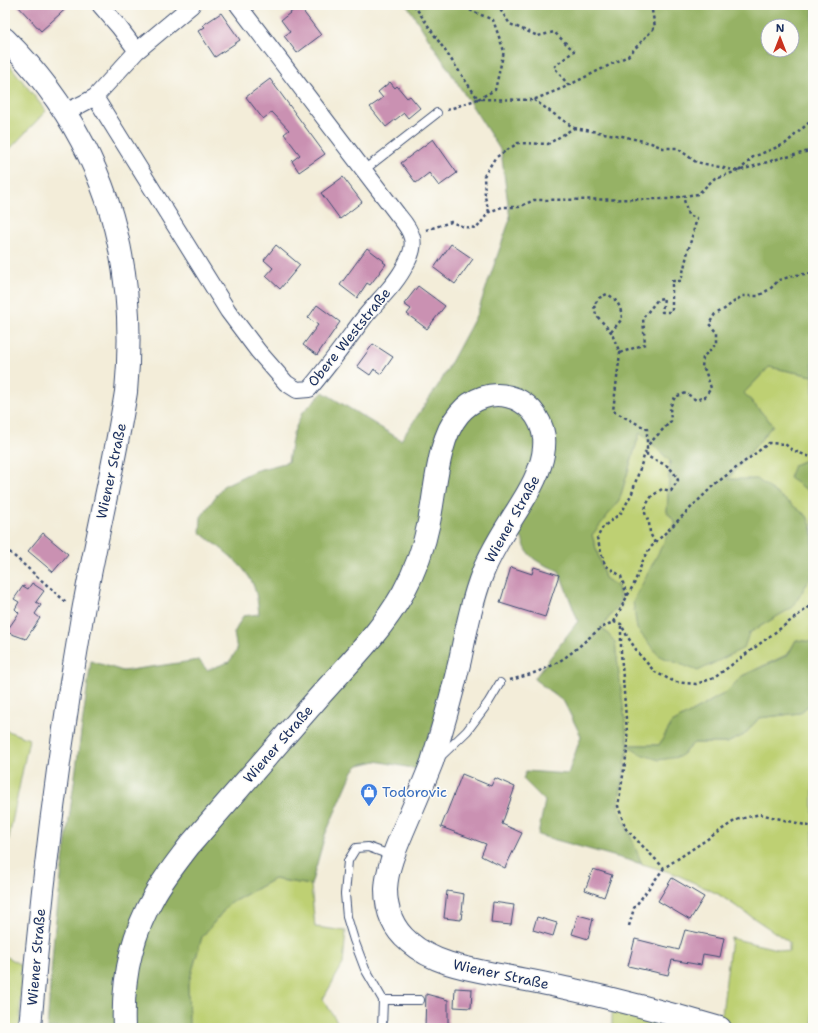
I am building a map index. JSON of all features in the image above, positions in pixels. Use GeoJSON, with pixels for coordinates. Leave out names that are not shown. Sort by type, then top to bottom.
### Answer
{"type":"FeatureCollection","features":[{"type":"Feature","properties":{"kind":"main road","name":"Wiener Straße"},"geometry":{"type":"LineString","coordinates":[[5,39],[43,81],[78,133],[88,154],[110,211],[124,267],[129,316],[129,359],[126,392],[82,617],[65,720],[47,853],[30,1028]]}},
{"type":"Feature","properties":{"kind":"main road","name":"Wiener Straße"},"geometry":{"type":"LineString","coordinates":[[124,1028],[124,997],[129,958],[137,933],[154,894],[189,846],[345,668],[377,630],[398,600],[416,566],[423,547],[430,520],[444,441],[451,425],[461,411],[476,399],[491,395],[510,397],[524,404],[532,411],[538,419],[543,434],[543,458],[532,485],[496,545],[482,574],[469,617],[443,726],[430,767],[393,856],[386,889],[390,915],[396,927],[406,940],[426,954],[454,965],[586,992],[720,1028]]}},
{"type":"Feature","properties":{"kind":"street"},"geometry":{"type":"LineString","coordinates":[[100,5],[137,51]]}},
{"type":"Feature","properties":{"kind":"street"},"geometry":{"type":"LineString","coordinates":[[65,112],[95,97],[137,51],[192,5]]}},
{"type":"Feature","properties":{"kind":"street"},"geometry":{"type":"LineString","coordinates":[[238,5],[408,228],[412,238]]}},
{"type":"Feature","properties":{"kind":"street","name":"Obere Weststraße"},"geometry":{"type":"LineString","coordinates":[[95,97],[228,311],[258,351],[286,383],[297,390],[309,390],[329,367],[363,319],[396,279],[408,260],[412,250],[412,238]]}},
{"type":"Feature","properties":{"kind":"lane"},"geometry":{"type":"LineString","coordinates":[[364,170],[436,113]]}},
{"type":"Feature","properties":{"kind":"lane"},"geometry":{"type":"LineString","coordinates":[[430,767],[466,731],[488,703],[500,683]]}},
{"type":"Feature","properties":{"kind":"lane"},"geometry":{"type":"LineString","coordinates":[[382,1028],[383,1000],[365,969],[354,940],[347,917],[345,894],[348,861],[356,848],[368,847],[393,856]]}},
{"type":"Feature","properties":{"kind":"lane"},"geometry":{"type":"LineString","coordinates":[[383,1000],[420,1000]]}},
{"type":"Feature","properties":{"kind":"path"},"geometry":{"type":"LineString","coordinates":[[414,5],[478,99]]}},
{"type":"Feature","properties":{"kind":"path"},"geometry":{"type":"LineString","coordinates":[[436,113],[478,99],[495,90],[504,51],[493,20],[458,5]]}},
{"type":"Feature","properties":{"kind":"path"},"geometry":{"type":"LineString","coordinates":[[497,5],[510,24],[538,36],[554,32],[574,51],[554,67],[569,86]]}},
{"type":"Feature","properties":{"kind":"path"},"geometry":{"type":"LineString","coordinates":[[478,99],[533,100],[569,86],[628,56],[655,27],[652,5]]}},
{"type":"Feature","properties":{"kind":"path"},"geometry":{"type":"LineString","coordinates":[[533,100],[574,128],[622,136],[651,143],[663,148],[676,148],[696,162],[739,171]]}},
{"type":"Feature","properties":{"kind":"path"},"geometry":{"type":"LineString","coordinates":[[739,171],[753,157],[785,144],[813,119]]}},
{"type":"Feature","properties":{"kind":"path"},"geometry":{"type":"LineString","coordinates":[[489,212],[485,197],[484,176],[495,158],[518,143],[548,144],[574,128]]}},
{"type":"Feature","properties":{"kind":"path"},"geometry":{"type":"LineString","coordinates":[[412,238],[429,228],[452,222],[464,227],[477,228],[489,212],[502,207],[519,208],[534,200],[669,199],[698,194],[715,178],[813,150]]}},
{"type":"Feature","properties":{"kind":"path"},"geometry":{"type":"LineString","coordinates":[[620,354],[645,344],[643,318],[658,299],[664,298],[662,312],[672,312],[672,281],[681,281],[686,255],[697,218],[688,215],[683,196]]}},
{"type":"Feature","properties":{"kind":"path"},"geometry":{"type":"LineString","coordinates":[[627,596],[621,576],[605,565],[597,538],[603,527],[622,512],[632,493],[647,446],[671,421],[670,406],[675,397],[686,393],[696,400],[705,397],[711,388],[705,370],[702,368],[703,357],[717,343],[717,333],[710,324],[715,314],[742,296],[758,296],[770,289],[779,280],[796,275],[813,273]]}},
{"type":"Feature","properties":{"kind":"path"},"geometry":{"type":"LineString","coordinates":[[610,332],[622,319],[620,307],[614,297],[607,294],[599,298],[594,305],[596,315],[610,332],[620,354],[613,411],[647,429],[647,456],[673,469],[678,480],[671,491],[662,489],[652,496],[646,505],[645,514],[649,523],[650,533],[655,543]]}},
{"type":"Feature","properties":{"kind":"path"},"geometry":{"type":"LineString","coordinates":[[614,622],[634,584],[644,558],[655,543],[715,484],[769,443],[785,444],[792,450],[813,458]]}},
{"type":"Feature","properties":{"kind":"path"},"geometry":{"type":"LineString","coordinates":[[5,548],[82,617]]}},
{"type":"Feature","properties":{"kind":"path"},"geometry":{"type":"LineString","coordinates":[[500,683],[532,674],[566,657],[602,627],[614,622],[621,624],[639,654],[655,672],[675,682],[696,684],[714,678],[813,604]]}},
{"type":"Feature","properties":{"kind":"path"},"geometry":{"type":"LineString","coordinates":[[621,624],[621,652],[628,745],[618,806],[626,829],[664,868]]}},
{"type":"Feature","properties":{"kind":"path"},"geometry":{"type":"LineString","coordinates":[[629,926],[634,908],[664,868],[736,820],[760,814],[813,827]]}},
{"type":"Feature","properties":{"kind":"green space"},"geometry":{"type":"Polygon","coordinates":[[[407,5],[813,5],[813,376],[769,367],[744,393],[773,425],[728,479],[757,479],[807,516],[813,531],[813,573],[793,607],[749,633],[744,648],[698,671],[659,656],[637,629],[633,602],[667,536],[676,523],[667,512],[670,461],[640,432],[619,501],[592,535],[605,578],[618,587],[621,601],[602,627],[615,642],[628,745],[659,745],[672,723],[725,693],[742,676],[788,655],[796,640],[813,642],[813,701],[800,713],[759,718],[744,735],[727,743],[694,743],[679,757],[659,760],[640,754],[628,746],[618,806],[642,864],[538,835],[545,801],[523,779],[526,771],[568,774],[581,736],[564,702],[534,679],[578,621],[559,571],[535,560],[524,546],[522,538],[511,535],[492,569],[417,769],[376,761],[359,765],[353,771],[325,835],[311,885],[274,879],[229,904],[202,937],[188,985],[189,1028],[47,1028],[54,935],[91,661],[123,671],[199,660],[207,670],[229,662],[237,650],[234,633],[243,616],[259,614],[257,597],[254,587],[245,571],[223,550],[200,533],[201,517],[223,486],[254,471],[288,462],[293,434],[302,413],[323,392],[401,440],[441,381],[477,314],[510,219],[501,151],[407,5]]]}},
{"type":"Feature","properties":{"kind":"green space"},"geometry":{"type":"Polygon","coordinates":[[[5,59],[46,111],[5,154],[5,59]]]}},
{"type":"Feature","properties":{"kind":"green space"},"geometry":{"type":"Polygon","coordinates":[[[769,367],[813,376],[813,457],[794,465],[813,494],[813,531],[807,516],[728,479],[773,425],[744,393],[769,367]]]}},
{"type":"Feature","properties":{"kind":"green space"},"geometry":{"type":"Polygon","coordinates":[[[640,432],[670,461],[667,512],[676,523],[667,536],[749,633],[793,607],[813,573],[813,642],[796,640],[788,654],[742,676],[725,693],[672,723],[659,745],[629,745],[679,757],[694,743],[727,743],[744,735],[759,718],[800,713],[813,701],[813,1028],[612,1028],[612,1012],[615,1008],[722,1014],[731,938],[789,952],[789,942],[718,894],[673,873],[642,864],[626,829],[618,806],[628,745],[602,627],[621,601],[618,587],[605,578],[592,535],[619,501],[640,432]]]}},
{"type":"Feature","properties":{"kind":"green space"},"geometry":{"type":"Polygon","coordinates":[[[813,457],[813,494],[789,478],[794,465],[813,457]]]}},
{"type":"Feature","properties":{"kind":"green space"},"geometry":{"type":"Polygon","coordinates":[[[5,730],[29,739],[5,857],[5,730]]]}},
{"type":"Feature","properties":{"kind":"green space"},"geometry":{"type":"Polygon","coordinates":[[[274,879],[311,885],[315,927],[346,931],[343,964],[323,999],[338,1023],[349,1024],[349,1028],[189,1028],[188,985],[202,937],[229,904],[274,879]]]}},
{"type":"Feature","properties":{"kind":"green space"},"geometry":{"type":"Polygon","coordinates":[[[5,956],[21,965],[20,1028],[5,1028],[5,956]]]}},
{"type":"Feature","properties":{"kind":"building"},"geometry":{"type":"Polygon","coordinates":[[[17,5],[70,5],[41,31],[17,5]]]}},
{"type":"Feature","properties":{"kind":"building"},"geometry":{"type":"Polygon","coordinates":[[[299,6],[321,35],[297,53],[284,36],[290,32],[281,20],[299,6]]]}},
{"type":"Feature","properties":{"kind":"building"},"geometry":{"type":"Polygon","coordinates":[[[221,13],[240,40],[215,57],[198,31],[205,27],[203,25],[221,13]]]}},
{"type":"Feature","properties":{"kind":"building"},"geometry":{"type":"Polygon","coordinates":[[[270,79],[325,154],[299,172],[292,161],[300,155],[284,134],[289,130],[272,112],[263,119],[246,97],[270,79]]]}},
{"type":"Feature","properties":{"kind":"building"},"geometry":{"type":"Polygon","coordinates":[[[390,82],[395,88],[397,86],[407,98],[410,96],[420,108],[408,118],[404,113],[386,127],[370,107],[383,98],[378,92],[390,82]]]}},
{"type":"Feature","properties":{"kind":"building"},"geometry":{"type":"Polygon","coordinates":[[[433,139],[457,173],[439,186],[429,173],[416,183],[401,163],[433,139]]]}},
{"type":"Feature","properties":{"kind":"building"},"geometry":{"type":"Polygon","coordinates":[[[343,177],[362,202],[340,219],[321,193],[343,177]]]}},
{"type":"Feature","properties":{"kind":"building"},"geometry":{"type":"Polygon","coordinates":[[[451,244],[473,259],[455,284],[434,268],[451,244]]]}},
{"type":"Feature","properties":{"kind":"building"},"geometry":{"type":"Polygon","coordinates":[[[276,245],[300,265],[280,289],[266,276],[273,268],[264,260],[276,245]]]}},
{"type":"Feature","properties":{"kind":"building"},"geometry":{"type":"Polygon","coordinates":[[[367,248],[386,264],[370,285],[367,283],[357,298],[340,285],[367,248]]]}},
{"type":"Feature","properties":{"kind":"building"},"geometry":{"type":"Polygon","coordinates":[[[418,286],[445,306],[427,329],[407,314],[411,309],[404,304],[418,286]]]}},
{"type":"Feature","properties":{"kind":"building"},"geometry":{"type":"Polygon","coordinates":[[[317,305],[340,322],[317,355],[303,345],[318,325],[308,318],[317,305]]]}},
{"type":"Feature","properties":{"kind":"building"},"geometry":{"type":"Polygon","coordinates":[[[373,344],[393,357],[381,374],[374,369],[370,375],[357,366],[373,344]]]}},
{"type":"Feature","properties":{"kind":"building"},"geometry":{"type":"Polygon","coordinates":[[[43,533],[68,554],[53,572],[28,551],[43,533]]]}},
{"type":"Feature","properties":{"kind":"building"},"geometry":{"type":"Polygon","coordinates":[[[511,567],[532,574],[534,567],[559,575],[545,617],[500,603],[511,567]]]}},
{"type":"Feature","properties":{"kind":"building"},"geometry":{"type":"Polygon","coordinates":[[[32,583],[44,591],[36,602],[41,605],[35,614],[40,618],[26,639],[6,632],[19,613],[15,609],[19,602],[14,599],[23,586],[28,589],[32,583]]]}},
{"type":"Feature","properties":{"kind":"building"},"geometry":{"type":"Polygon","coordinates":[[[462,774],[491,786],[495,778],[515,787],[502,824],[522,833],[505,868],[481,856],[486,844],[441,827],[462,774]]]}},
{"type":"Feature","properties":{"kind":"building"},"geometry":{"type":"Polygon","coordinates":[[[593,869],[612,875],[604,897],[585,890],[593,869]]]}},
{"type":"Feature","properties":{"kind":"building"},"geometry":{"type":"Polygon","coordinates":[[[672,878],[704,897],[690,920],[658,901],[672,878]]]}},
{"type":"Feature","properties":{"kind":"building"},"geometry":{"type":"Polygon","coordinates":[[[447,891],[464,894],[461,920],[444,918],[447,891]]]}},
{"type":"Feature","properties":{"kind":"building"},"geometry":{"type":"Polygon","coordinates":[[[493,902],[514,905],[511,925],[491,923],[493,902]]]}},
{"type":"Feature","properties":{"kind":"building"},"geometry":{"type":"Polygon","coordinates":[[[578,915],[593,919],[588,939],[572,934],[578,915]]]}},
{"type":"Feature","properties":{"kind":"building"},"geometry":{"type":"Polygon","coordinates":[[[537,917],[557,923],[553,936],[533,930],[537,917]]]}},
{"type":"Feature","properties":{"kind":"building"},"geometry":{"type":"Polygon","coordinates":[[[685,930],[724,938],[720,957],[703,954],[701,965],[672,960],[668,975],[628,966],[635,939],[679,950],[685,930]]]}},
{"type":"Feature","properties":{"kind":"building"},"geometry":{"type":"Polygon","coordinates":[[[455,988],[472,989],[471,1008],[454,1007],[455,988]]]}},
{"type":"Feature","properties":{"kind":"building"},"geometry":{"type":"Polygon","coordinates":[[[426,994],[448,1000],[448,1028],[425,1028],[426,994]]]}},
{"type":"Feature","properties":{"kind":"place","name":"Todorovic"},"geometry":{"type":"Point","coordinates":[369,807]}}]}
